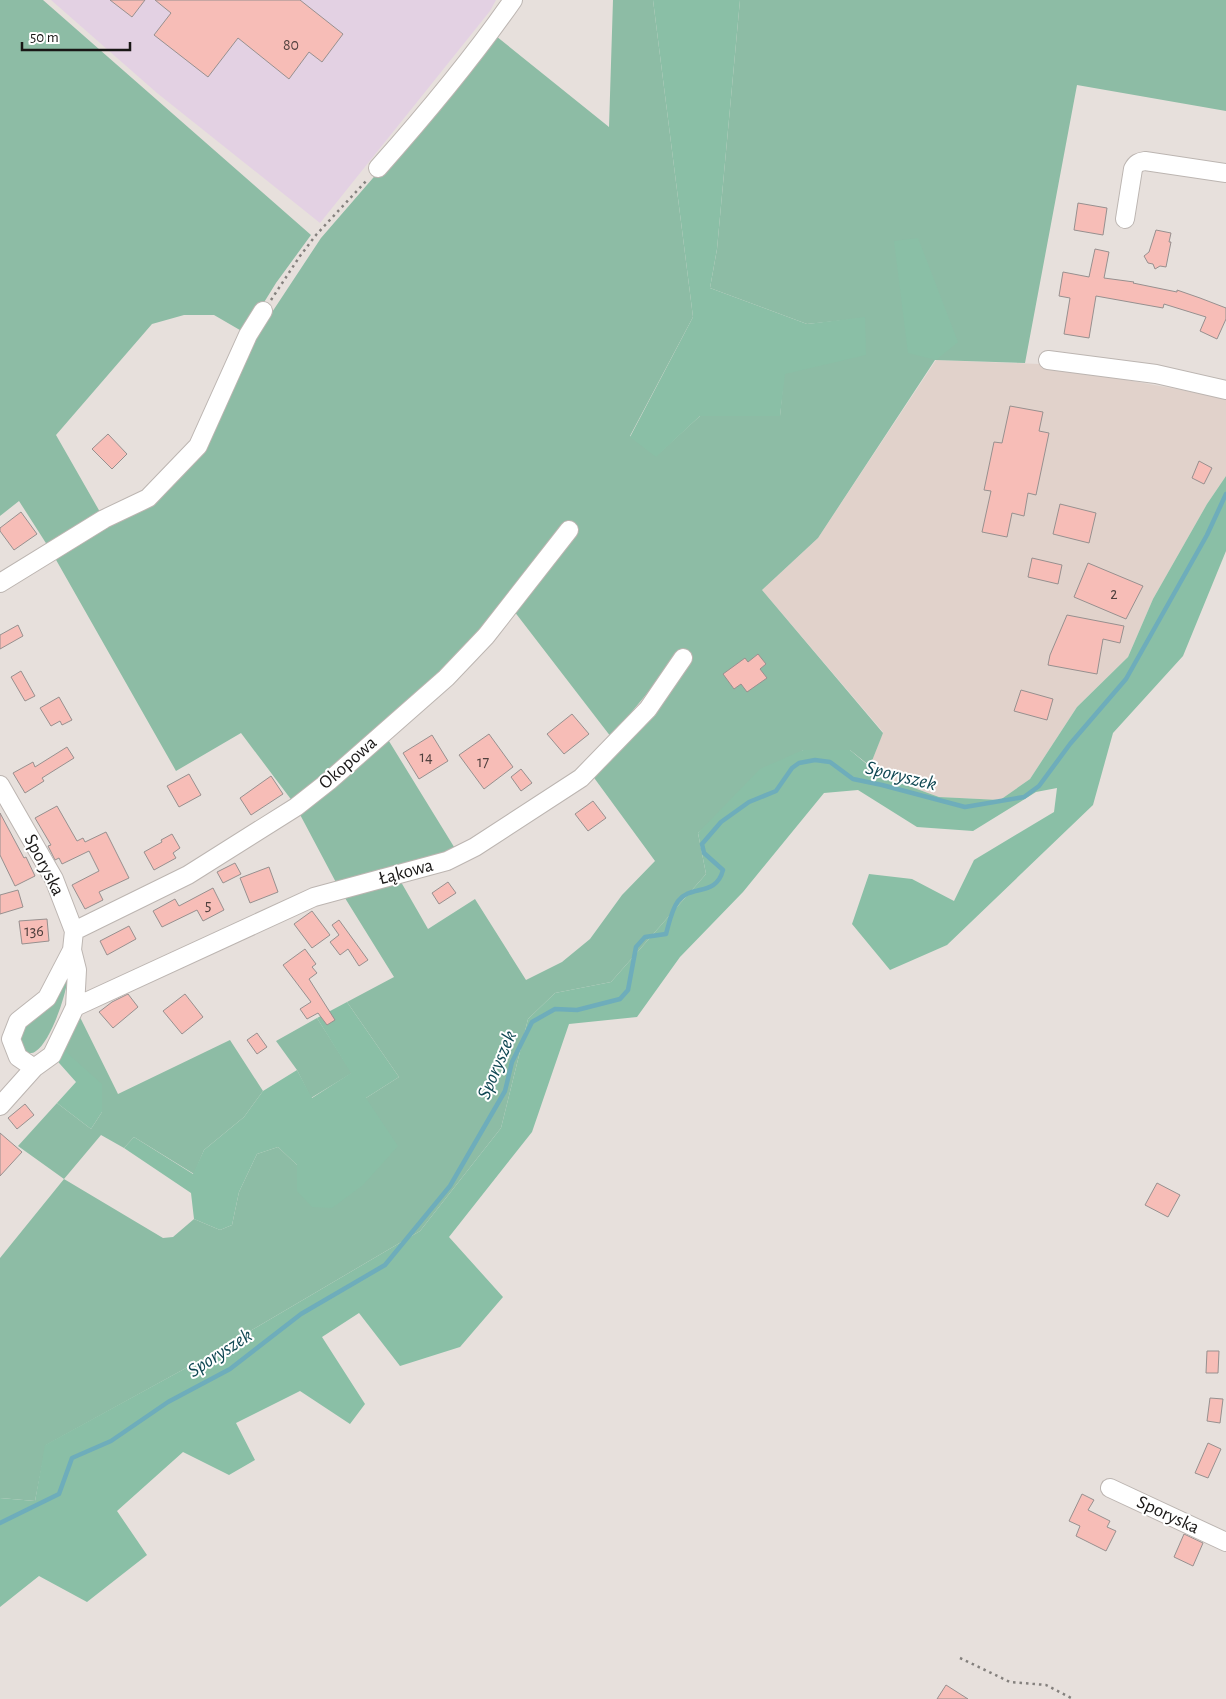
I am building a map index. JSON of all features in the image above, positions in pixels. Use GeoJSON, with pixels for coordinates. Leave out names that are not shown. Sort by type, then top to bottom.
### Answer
{"type":"FeatureCollection","features":[{"type":"Feature","properties":{"kind":"street"},"geometry":{"type":"LineString","coordinates":[[378,168],[482,44],[513,0]]}},
{"type":"Feature","properties":{"kind":"street"},"geometry":{"type":"LineString","coordinates":[[1125,219],[1133,169],[1140,162],[1145,161],[1226,173]]}},
{"type":"Feature","properties":{"kind":"street"},"geometry":{"type":"LineString","coordinates":[[0,583],[104,519],[148,498],[198,446],[248,334],[263,311]]}},
{"type":"Feature","properties":{"kind":"street"},"geometry":{"type":"LineString","coordinates":[[1048,360],[1156,374],[1226,390]]}},
{"type":"Feature","properties":{"kind":"street","name":"Okopowa"},"geometry":{"type":"LineString","coordinates":[[74,931],[188,875],[296,807],[329,781],[446,678],[473,650],[529,583],[569,530]]}},
{"type":"Feature","properties":{"kind":"street","name":"Łąkowa"},"geometry":{"type":"LineString","coordinates":[[75,1007],[314,897],[447,861],[475,847],[581,778],[648,709],[683,658]]}},
{"type":"Feature","properties":{"kind":"street","name":"Sporyska"},"geometry":{"type":"LineString","coordinates":[[0,785],[54,879],[74,931],[72,950],[77,970],[75,1007],[52,1055],[34,1068],[0,1106]]}},
{"type":"Feature","properties":{"kind":"street","name":"Sporyska"},"geometry":{"type":"LineString","coordinates":[[34,1068],[18,1057],[6,1036],[18,1021],[47,998],[72,950]]}},
{"type":"Feature","properties":{"kind":"street","name":"Sporyska"},"geometry":{"type":"LineString","coordinates":[[1110,1488],[1226,1542]]}},
{"type":"Feature","properties":{"kind":"path"},"geometry":{"type":"LineString","coordinates":[[263,311],[316,235],[378,168]]}},
{"type":"Feature","properties":{"kind":"path"},"geometry":{"type":"LineString","coordinates":[[960,1658],[1010,1682],[1046,1685],[1073,1699]]}},
{"type":"Feature","properties":{"kind":"shaded area"},"geometry":{"type":"Polygon","coordinates":[[[51,0],[496,0],[490,11],[320,223],[157,93],[51,0]]]}},
{"type":"Feature","properties":{"kind":"shaded area"},"geometry":{"type":"Polygon","coordinates":[[[936,360],[1039,364],[1226,398],[1226,476],[1207,504],[1153,599],[1128,657],[1077,707],[1030,779],[1000,800],[939,797],[881,776],[870,766],[883,732],[762,590],[818,538],[936,360]]]}},
{"type":"Feature","properties":{"kind":"green space"},"geometry":{"type":"Polygon","coordinates":[[[0,0],[43,0],[311,235],[276,283],[245,333],[214,315],[184,315],[152,324],[56,435],[104,519],[201,452],[255,338],[321,238],[496,36],[609,127],[613,0],[653,0],[693,317],[630,436],[656,456],[700,416],[780,416],[784,374],[865,318],[807,324],[710,288],[717,249],[740,0],[1226,0],[1226,111],[1077,85],[1025,363],[935,360],[818,538],[762,590],[883,733],[870,766],[850,750],[803,750],[698,833],[706,874],[611,982],[555,993],[528,1019],[501,1128],[420,1231],[206,1357],[46,1445],[35,1501],[0,1498],[0,1258],[64,1179],[163,1238],[173,1237],[194,1219],[220,1230],[232,1225],[239,1192],[257,1154],[278,1147],[297,1165],[366,1098],[399,1077],[347,1002],[394,977],[340,890],[296,807],[384,733],[459,855],[397,875],[428,929],[475,899],[526,980],[562,962],[590,939],[622,895],[655,861],[592,775],[682,651],[611,737],[514,611],[293,802],[241,733],[176,771],[51,551],[19,501],[0,516],[0,0]]]}},
{"type":"Feature","properties":{"kind":"green space"},"geometry":{"type":"Polygon","coordinates":[[[653,0],[740,0],[717,249],[710,288],[807,324],[865,317],[866,355],[785,374],[780,416],[700,416],[656,457],[630,437],[693,317],[653,0]]]}},
{"type":"Feature","properties":{"kind":"green space"},"geometry":{"type":"Polygon","coordinates":[[[918,238],[958,342],[936,360],[908,353],[894,241],[918,238]]]}},
{"type":"Feature","properties":{"kind":"green space"},"geometry":{"type":"Polygon","coordinates":[[[1226,476],[1226,551],[1183,656],[1113,733],[1093,805],[947,945],[890,970],[852,924],[869,874],[912,879],[954,901],[974,860],[1054,812],[1057,788],[1036,792],[973,831],[917,827],[858,790],[824,793],[743,892],[680,957],[637,1017],[569,1024],[532,1132],[449,1237],[503,1297],[460,1347],[400,1366],[359,1313],[322,1337],[365,1404],[350,1424],[300,1391],[236,1423],[255,1460],[229,1475],[183,1452],[117,1511],[147,1555],[87,1602],[39,1576],[0,1607],[0,1498],[35,1501],[45,1445],[206,1357],[420,1231],[501,1128],[528,1019],[555,993],[611,982],[706,874],[698,833],[760,769],[803,750],[850,750],[881,776],[939,797],[1000,800],[1030,779],[1077,707],[1128,657],[1153,599],[1207,504],[1226,476]]]}},
{"type":"Feature","properties":{"kind":"green space"},"geometry":{"type":"Polygon","coordinates":[[[64,979],[67,982],[66,989],[46,1039],[36,1051],[25,1053],[19,1040],[22,1029],[64,979]]]}},
{"type":"Feature","properties":{"kind":"green space"},"geometry":{"type":"Polygon","coordinates":[[[347,1002],[399,1077],[366,1098],[398,1146],[363,1185],[332,1208],[312,1207],[297,1191],[297,1165],[278,1147],[257,1154],[239,1192],[232,1225],[220,1230],[194,1219],[191,1193],[124,1148],[134,1137],[193,1174],[204,1150],[244,1117],[263,1091],[297,1070],[312,1098],[351,1073],[317,1018],[347,1002]]]}},
{"type":"Feature","properties":{"kind":"green space"},"geometry":{"type":"Polygon","coordinates":[[[75,1007],[118,1094],[230,1040],[263,1091],[244,1117],[204,1150],[194,1174],[134,1137],[124,1148],[101,1135],[64,1179],[18,1146],[57,1103],[91,1129],[102,1112],[57,1044],[75,1007]]]}},
{"type":"Feature","properties":{"kind":"green space"},"geometry":{"type":"Polygon","coordinates":[[[317,1018],[352,1073],[311,1098],[297,1070],[276,1041],[317,1018]]]}},
{"type":"Feature","properties":{"kind":"green space"},"geometry":{"type":"Polygon","coordinates":[[[57,1044],[102,1084],[102,1112],[91,1129],[57,1103],[76,1082],[52,1055],[57,1044]]]}},
{"type":"Feature","properties":{"kind":"building"},"geometry":{"type":"Polygon","coordinates":[[[110,0],[145,0],[132,17],[110,0]]]}},
{"type":"Feature","properties":{"kind":"building"},"geometry":{"type":"Polygon","coordinates":[[[155,0],[300,0],[343,34],[322,62],[309,52],[289,79],[238,38],[208,77],[154,35],[171,13],[155,0]]]}},
{"type":"Feature","properties":{"kind":"building"},"geometry":{"type":"Polygon","coordinates":[[[1078,203],[1107,208],[1103,235],[1074,230],[1078,203]]]}},
{"type":"Feature","properties":{"kind":"building"},"geometry":{"type":"Polygon","coordinates":[[[1156,230],[1171,233],[1169,242],[1171,242],[1166,267],[1160,266],[1155,269],[1153,264],[1148,263],[1144,256],[1149,252],[1156,230]]]}},
{"type":"Feature","properties":{"kind":"building"},"geometry":{"type":"Polygon","coordinates":[[[1095,249],[1109,252],[1104,278],[1134,282],[1177,292],[1177,290],[1226,308],[1226,319],[1217,339],[1200,331],[1206,317],[1164,304],[1163,308],[1096,296],[1089,338],[1064,334],[1070,298],[1059,296],[1063,272],[1089,277],[1095,249]]]}},
{"type":"Feature","properties":{"kind":"building"},"geometry":{"type":"Polygon","coordinates":[[[1010,406],[1043,412],[1039,431],[1049,433],[1036,495],[1028,493],[1024,516],[1012,513],[1007,537],[982,532],[991,491],[984,490],[994,442],[1002,443],[1010,406]]]}},
{"type":"Feature","properties":{"kind":"building"},"geometry":{"type":"Polygon","coordinates":[[[108,434],[127,454],[112,469],[92,449],[108,434]]]}},
{"type":"Feature","properties":{"kind":"building"},"geometry":{"type":"Polygon","coordinates":[[[1199,461],[1212,468],[1204,484],[1192,478],[1199,461]]]}},
{"type":"Feature","properties":{"kind":"building"},"geometry":{"type":"Polygon","coordinates":[[[1060,504],[1096,513],[1089,543],[1053,534],[1060,504]]]}},
{"type":"Feature","properties":{"kind":"building"},"geometry":{"type":"Polygon","coordinates":[[[21,512],[37,534],[14,550],[0,531],[0,528],[21,512]]]}},
{"type":"Feature","properties":{"kind":"building"},"geometry":{"type":"Polygon","coordinates":[[[1032,558],[1062,565],[1058,584],[1028,577],[1032,558]]]}},
{"type":"Feature","properties":{"kind":"building"},"geometry":{"type":"Polygon","coordinates":[[[1088,563],[1143,586],[1126,619],[1074,597],[1088,563]]]}},
{"type":"Feature","properties":{"kind":"building"},"geometry":{"type":"Polygon","coordinates":[[[1067,615],[1124,626],[1120,643],[1103,639],[1097,674],[1048,665],[1050,655],[1067,615]]]}},
{"type":"Feature","properties":{"kind":"building"},"geometry":{"type":"Polygon","coordinates":[[[18,625],[23,636],[0,649],[0,635],[18,625]]]}},
{"type":"Feature","properties":{"kind":"building"},"geometry":{"type":"Polygon","coordinates":[[[758,654],[766,664],[760,669],[767,678],[747,692],[741,684],[734,689],[723,674],[745,658],[748,662],[758,654]]]}},
{"type":"Feature","properties":{"kind":"building"},"geometry":{"type":"Polygon","coordinates":[[[21,671],[35,696],[25,701],[11,677],[21,671]]]}},
{"type":"Feature","properties":{"kind":"building"},"geometry":{"type":"Polygon","coordinates":[[[1021,690],[1053,699],[1047,720],[1014,711],[1021,690]]]}},
{"type":"Feature","properties":{"kind":"building"},"geometry":{"type":"Polygon","coordinates":[[[59,697],[72,720],[62,725],[60,721],[51,726],[40,708],[59,697]]]}},
{"type":"Feature","properties":{"kind":"building"},"geometry":{"type":"Polygon","coordinates":[[[572,714],[589,734],[564,754],[547,734],[572,714]]]}},
{"type":"Feature","properties":{"kind":"building"},"geometry":{"type":"Polygon","coordinates":[[[489,734],[513,767],[484,789],[459,755],[489,734]]]}},
{"type":"Feature","properties":{"kind":"building"},"geometry":{"type":"Polygon","coordinates":[[[432,735],[448,761],[419,779],[403,753],[432,735]]]}},
{"type":"Feature","properties":{"kind":"building"},"geometry":{"type":"Polygon","coordinates":[[[67,747],[74,758],[42,778],[44,781],[25,793],[13,773],[33,762],[35,767],[67,747]]]}},
{"type":"Feature","properties":{"kind":"building"},"geometry":{"type":"Polygon","coordinates":[[[521,769],[532,783],[521,791],[511,777],[521,769]]]}},
{"type":"Feature","properties":{"kind":"building"},"geometry":{"type":"Polygon","coordinates":[[[189,774],[201,795],[179,807],[167,786],[189,774]]]}},
{"type":"Feature","properties":{"kind":"building"},"geometry":{"type":"Polygon","coordinates":[[[271,776],[283,794],[251,815],[240,798],[271,776]]]}},
{"type":"Feature","properties":{"kind":"building"},"geometry":{"type":"Polygon","coordinates":[[[593,801],[606,818],[588,831],[575,814],[593,801]]]}},
{"type":"Feature","properties":{"kind":"building"},"geometry":{"type":"Polygon","coordinates":[[[57,806],[77,841],[83,838],[85,842],[106,832],[129,878],[99,892],[103,900],[85,909],[72,885],[99,871],[89,851],[62,864],[59,858],[55,860],[48,846],[51,845],[35,818],[57,806]]]}},
{"type":"Feature","properties":{"kind":"building"},"geometry":{"type":"Polygon","coordinates":[[[0,813],[35,876],[15,886],[0,855],[0,813]]]}},
{"type":"Feature","properties":{"kind":"building"},"geometry":{"type":"Polygon","coordinates":[[[172,834],[180,848],[173,853],[176,858],[154,870],[144,852],[172,834]]]}},
{"type":"Feature","properties":{"kind":"building"},"geometry":{"type":"Polygon","coordinates":[[[235,863],[241,874],[223,883],[217,872],[235,863]]]}},
{"type":"Feature","properties":{"kind":"building"},"geometry":{"type":"Polygon","coordinates":[[[269,867],[278,892],[250,903],[240,878],[269,867]]]}},
{"type":"Feature","properties":{"kind":"building"},"geometry":{"type":"Polygon","coordinates":[[[448,882],[456,893],[439,904],[432,893],[448,882]]]}},
{"type":"Feature","properties":{"kind":"building"},"geometry":{"type":"Polygon","coordinates":[[[213,888],[224,910],[203,921],[197,910],[162,927],[153,911],[175,899],[179,906],[213,888]]]}},
{"type":"Feature","properties":{"kind":"building"},"geometry":{"type":"Polygon","coordinates":[[[18,890],[23,907],[0,914],[0,895],[18,890]]]}},
{"type":"Feature","properties":{"kind":"building"},"geometry":{"type":"Polygon","coordinates":[[[312,911],[330,935],[312,948],[294,924],[312,911]]]}},
{"type":"Feature","properties":{"kind":"building"},"geometry":{"type":"Polygon","coordinates":[[[47,919],[49,941],[22,944],[19,921],[47,919]]]}},
{"type":"Feature","properties":{"kind":"building"},"geometry":{"type":"Polygon","coordinates":[[[339,920],[368,960],[359,966],[348,949],[340,955],[330,942],[339,935],[332,925],[339,920]]]}},
{"type":"Feature","properties":{"kind":"building"},"geometry":{"type":"Polygon","coordinates":[[[129,926],[136,939],[107,955],[100,941],[129,926]]]}},
{"type":"Feature","properties":{"kind":"building"},"geometry":{"type":"Polygon","coordinates":[[[305,949],[316,964],[312,967],[317,973],[309,979],[335,1020],[327,1025],[318,1013],[307,1019],[300,1009],[311,1002],[283,965],[305,949]]]}},
{"type":"Feature","properties":{"kind":"building"},"geometry":{"type":"Polygon","coordinates":[[[128,994],[138,1007],[113,1028],[99,1012],[112,1002],[128,994]]]}},
{"type":"Feature","properties":{"kind":"building"},"geometry":{"type":"Polygon","coordinates":[[[185,994],[203,1017],[182,1034],[163,1011],[185,994]]]}},
{"type":"Feature","properties":{"kind":"building"},"geometry":{"type":"Polygon","coordinates":[[[257,1033],[267,1047],[257,1054],[247,1040],[257,1033]]]}},
{"type":"Feature","properties":{"kind":"building"},"geometry":{"type":"Polygon","coordinates":[[[25,1104],[34,1115],[17,1129],[8,1118],[25,1104]]]}},
{"type":"Feature","properties":{"kind":"building"},"geometry":{"type":"Polygon","coordinates":[[[0,1133],[22,1152],[0,1176],[0,1133]]]}},
{"type":"Feature","properties":{"kind":"building"},"geometry":{"type":"Polygon","coordinates":[[[1157,1183],[1180,1195],[1168,1217],[1145,1205],[1157,1183]]]}},
{"type":"Feature","properties":{"kind":"building"},"geometry":{"type":"Polygon","coordinates":[[[1207,1351],[1219,1351],[1218,1373],[1206,1373],[1207,1351]]]}},
{"type":"Feature","properties":{"kind":"building"},"geometry":{"type":"Polygon","coordinates":[[[1210,1398],[1223,1399],[1220,1423],[1207,1421],[1210,1398]]]}},
{"type":"Feature","properties":{"kind":"building"},"geometry":{"type":"Polygon","coordinates":[[[1208,1443],[1221,1449],[1208,1478],[1195,1473],[1208,1443]]]}},
{"type":"Feature","properties":{"kind":"building"},"geometry":{"type":"Polygon","coordinates":[[[1082,1494],[1094,1500],[1088,1510],[1110,1521],[1107,1527],[1116,1531],[1106,1551],[1076,1536],[1080,1526],[1069,1521],[1082,1494]]]}},
{"type":"Feature","properties":{"kind":"building"},"geometry":{"type":"Polygon","coordinates":[[[1184,1534],[1203,1543],[1193,1566],[1174,1557],[1184,1534]]]}},
{"type":"Feature","properties":{"kind":"building"},"geometry":{"type":"Polygon","coordinates":[[[946,1685],[968,1699],[937,1699],[946,1685]]]}},
{"type":"Feature","properties":{"kind":"waterway","name":"Sporyszek"},"geometry":{"type":"LineString","coordinates":[[0,1523],[59,1494],[72,1458],[111,1441],[168,1402],[230,1369],[301,1314],[385,1265],[450,1186],[505,1091],[512,1062],[532,1022],[555,1009],[577,1010],[620,999],[628,990],[636,947],[645,937],[666,934],[674,909],[683,896],[709,887],[720,878],[723,870],[704,853],[702,844],[721,822],[749,802],[776,791],[792,768],[799,763],[815,760],[830,762],[853,779],[965,807],[1024,797],[1039,786],[1070,744],[1126,679],[1207,535],[1226,494]]}}]}
